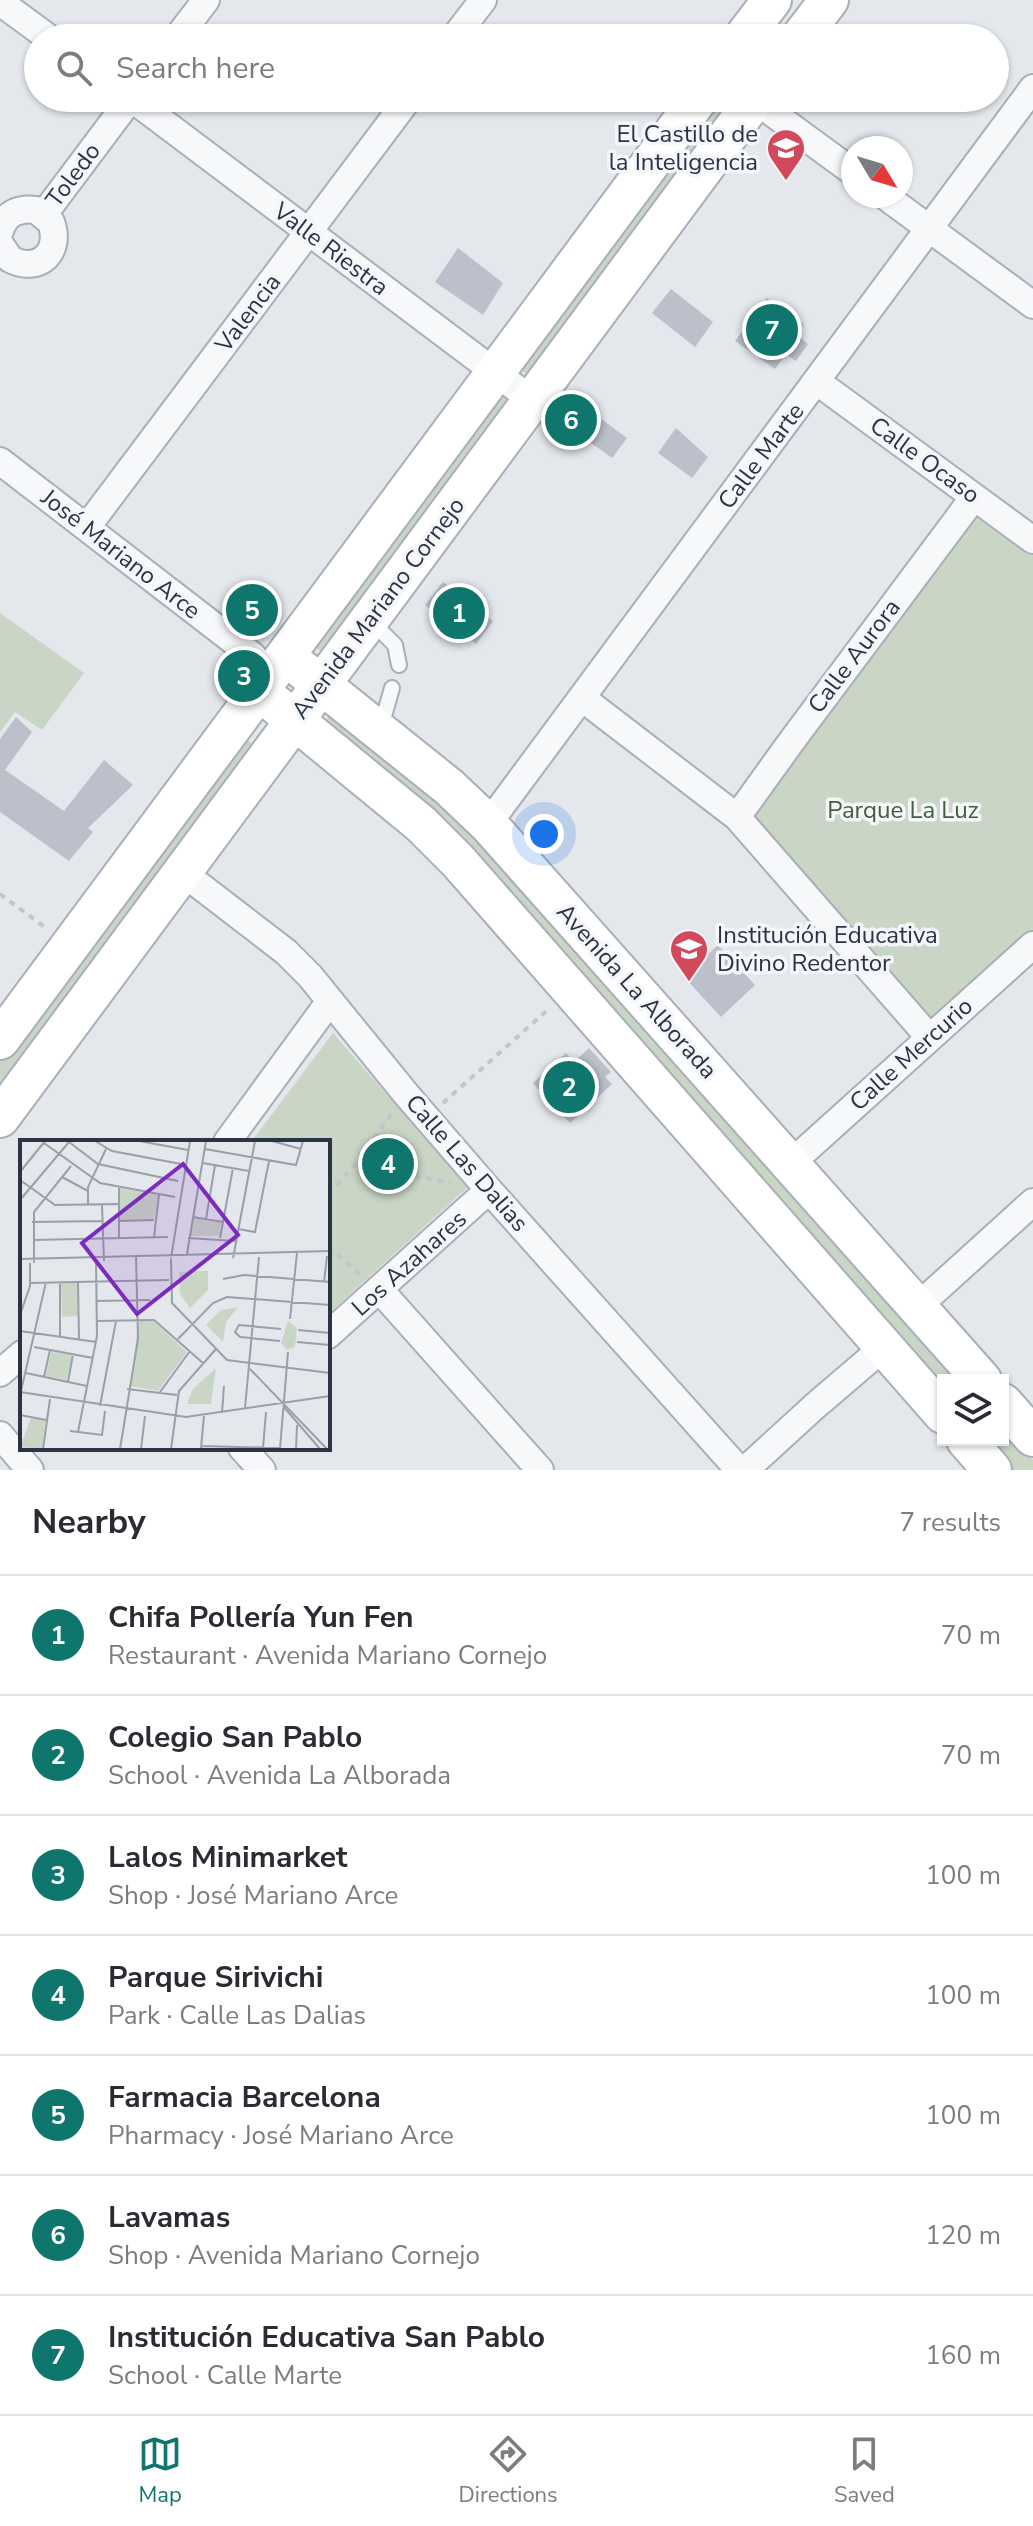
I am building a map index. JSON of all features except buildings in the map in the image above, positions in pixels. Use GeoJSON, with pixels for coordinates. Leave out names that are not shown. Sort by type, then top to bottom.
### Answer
{"type":"FeatureCollection","features":[{"type":"Feature","properties":{"kind":"main road"},"geometry":{"type":"LineString","coordinates":[[754,24],[772,0]]}},
{"type":"Feature","properties":{"kind":"main road"},"geometry":{"type":"LineString","coordinates":[[811,24],[829,0]]}},
{"type":"Feature","properties":{"kind":"main road","name":"Avenida Mariano Cornejo"},"geometry":{"type":"LineString","coordinates":[[0,1040],[266,667],[496,372],[689,112]]}},
{"type":"Feature","properties":{"kind":"main road","name":"Avenida Mariano Cornejo"},"geometry":{"type":"LineString","coordinates":[[0,1118],[744,112]]}},
{"type":"Feature","properties":{"kind":"main road","name":"Avenida La Alborada"},"geometry":{"type":"LineString","coordinates":[[266,667],[321,683],[449,787],[488,824],[977,1374]]}},
{"type":"Feature","properties":{"kind":"main road","name":"Avenida La Alborada"},"geometry":{"type":"LineString","coordinates":[[266,667],[294,720],[421,824],[458,861],[937,1407]]}},
{"type":"Feature","properties":{"kind":"main road"},"geometry":{"type":"LineString","coordinates":[[1009,1410],[1033,1437]]}},
{"type":"Feature","properties":{"kind":"main road"},"geometry":{"type":"LineString","coordinates":[[971,1446],[992,1470]]}},
{"type":"Feature","properties":{"kind":"street"},"geometry":{"type":"LineString","coordinates":[[188,24],[206,0]]}},
{"type":"Feature","properties":{"kind":"street"},"geometry":{"type":"LineString","coordinates":[[465,24],[483,0]]}},
{"type":"Feature","properties":{"kind":"street"},"geometry":{"type":"LineString","coordinates":[[0,2],[30,24]]}},
{"type":"Feature","properties":{"kind":"street","name":"Calle Marte"},"geometry":{"type":"LineString","coordinates":[[488,824],[1033,88]]}},
{"type":"Feature","properties":{"kind":"street","name":"Toledo"},"geometry":{"type":"LineString","coordinates":[[44,214],[120,112]]}},
{"type":"Feature","properties":{"kind":"street","name":"Valle Riestra"},"geometry":{"type":"LineString","coordinates":[[150,112],[532,400]]}},
{"type":"Feature","properties":{"kind":"street","name":"Valencia"},"geometry":{"type":"LineString","coordinates":[[87,527],[399,112]]}},
{"type":"Feature","properties":{"kind":"street"},"geometry":{"type":"LineString","coordinates":[[772,112],[841,163]]}},
{"type":"Feature","properties":{"kind":"street"},"geometry":{"type":"LineString","coordinates":[[902,208],[1033,305]]}},
{"type":"Feature","properties":{"kind":"street","name":"Toledo"},"geometry":{"type":"LineString","coordinates":[[0,231],[8,216],[17,211],[36,210],[51,222],[54,231],[52,250],[46,257],[28,265],[10,259],[0,244]]}},
{"type":"Feature","properties":{"kind":"street","name":"Calle Ocaso"},"geometry":{"type":"LineString","coordinates":[[816,381],[1033,540]]}},
{"type":"Feature","properties":{"kind":"street","name":"José Mariano Arce"},"geometry":{"type":"LineString","coordinates":[[0,461],[266,667]]}},
{"type":"Feature","properties":{"kind":"street","name":"Calle Aurora"},"geometry":{"type":"LineString","coordinates":[[737,817],[974,497]]}},
{"type":"Feature","properties":{"kind":"street"},"geometry":{"type":"LineString","coordinates":[[582,698],[737,817],[929,1037]]}},
{"type":"Feature","properties":{"kind":"street","name":"Calle Las Dalias"},"geometry":{"type":"LineString","coordinates":[[182,872],[286,952],[310,976],[489,1190],[742,1470]]}},
{"type":"Feature","properties":{"kind":"street","name":"Calle Mercurio"},"geometry":{"type":"LineString","coordinates":[[790,1164],[1033,945]]}},
{"type":"Feature","properties":{"kind":"street"},"geometry":{"type":"LineString","coordinates":[[228,1140],[330,1001]]}},
{"type":"Feature","properties":{"kind":"street","name":"Los Azahares"},"geometry":{"type":"LineString","coordinates":[[330,1333],[489,1190]]}},
{"type":"Feature","properties":{"kind":"street"},"geometry":{"type":"LineString","coordinates":[[917,1307],[1033,1202]]}},
{"type":"Feature","properties":{"kind":"street"},"geometry":{"type":"LineString","coordinates":[[379,1289],[540,1470]]}},
{"type":"Feature","properties":{"kind":"street"},"geometry":{"type":"LineString","coordinates":[[742,1470],[884,1347]]}},
{"type":"Feature","properties":{"kind":"street"},"geometry":{"type":"LineString","coordinates":[[0,1373],[20,1356]]}},
{"type":"Feature","properties":{"kind":"street"},"geometry":{"type":"LineString","coordinates":[[0,1435],[30,1470]]}},
{"type":"Feature","properties":{"kind":"street"},"geometry":{"type":"LineString","coordinates":[[244,1450],[262,1470]]}},
{"type":"Feature","properties":{"kind":"lane"},"geometry":{"type":"LineString","coordinates":[[369,619],[395,645],[399,665]]}},
{"type":"Feature","properties":{"kind":"lane"},"geometry":{"type":"LineString","coordinates":[[380,730],[392,688]]}},
{"type":"Feature","properties":{"kind":"path"},"geometry":{"type":"LineString","coordinates":[[0,894],[70,945]]}},
{"type":"Feature","properties":{"kind":"path"},"geometry":{"type":"LineString","coordinates":[[427,1118],[570,991]]}},
{"type":"Feature","properties":{"kind":"path"},"geometry":{"type":"LineString","coordinates":[[330,1192],[355,1165],[406,1094]]}},
{"type":"Feature","properties":{"kind":"path"},"geometry":{"type":"LineString","coordinates":[[355,1165],[489,1190]]}},
{"type":"Feature","properties":{"kind":"path"},"geometry":{"type":"LineString","coordinates":[[330,1249],[379,1289]]}},
{"type":"Feature","properties":{"kind":"green space"},"geometry":{"type":"Polygon","coordinates":[[[706,112],[720,112],[732,121],[541,380],[515,368],[706,112]]]}},
{"type":"Feature","properties":{"kind":"green space"},"geometry":{"type":"Polygon","coordinates":[[[503,395],[521,409],[334,660],[313,646],[503,395]]]}},
{"type":"Feature","properties":{"kind":"green space","name":"Parque La Luz"},"geometry":{"type":"Polygon","coordinates":[[[974,497],[1033,540],[1033,945],[929,1037],[737,817],[974,497]]]}},
{"type":"Feature","properties":{"kind":"green space"},"geometry":{"type":"Polygon","coordinates":[[[0,613],[84,673],[42,730],[15,712],[0,732],[0,613]]]}},
{"type":"Feature","properties":{"kind":"green space"},"geometry":{"type":"Polygon","coordinates":[[[332,711],[477,832],[957,1374],[937,1374],[937,1394],[317,733],[332,711]]]}},
{"type":"Feature","properties":{"kind":"green space"},"geometry":{"type":"Polygon","coordinates":[[[244,738],[265,752],[0,1109],[0,1059],[244,738]]]}},
{"type":"Feature","properties":{"kind":"green space"},"geometry":{"type":"Polygon","coordinates":[[[333,1033],[468,1187],[330,1312],[330,1140],[253,1140],[333,1033]]]}},
{"type":"Feature","properties":{"kind":"green space"},"geometry":{"type":"Polygon","coordinates":[[[1009,1433],[1033,1460],[1033,1470],[1004,1470],[983,1446],[1009,1446],[1009,1433]]]}},
{"type":"Feature","properties":{"kind":"place","name":"El Castillo de la Inteligencia"},"geometry":{"type":"Point","coordinates":[786,182]}},
{"type":"Feature","properties":{"kind":"place","name":"Institución Educativa San Pablo"},"geometry":{"type":"Point","coordinates":[772,330]}},
{"type":"Feature","properties":{"kind":"place","name":"Lavamas"},"geometry":{"type":"Point","coordinates":[571,420]}},
{"type":"Feature","properties":{"kind":"place","name":"Farmacia Barcelona"},"geometry":{"type":"Point","coordinates":[252,610]}},
{"type":"Feature","properties":{"kind":"place","name":"Chifa Pollería Yun Fen"},"geometry":{"type":"Point","coordinates":[459,613]}},
{"type":"Feature","properties":{"kind":"place","name":"Lalos Minimarket"},"geometry":{"type":"Point","coordinates":[244,676]}},
{"type":"Feature","properties":{"kind":"place","name":"Institución Educativa Divino Redentor"},"geometry":{"type":"Point","coordinates":[689,983]}},
{"type":"Feature","properties":{"kind":"place","name":"Colegio San Pablo"},"geometry":{"type":"Point","coordinates":[569,1087]}},
{"type":"Feature","properties":{"kind":"place","name":"Parque Sirivichi"},"geometry":{"type":"Point","coordinates":[388,1164]}}]}
